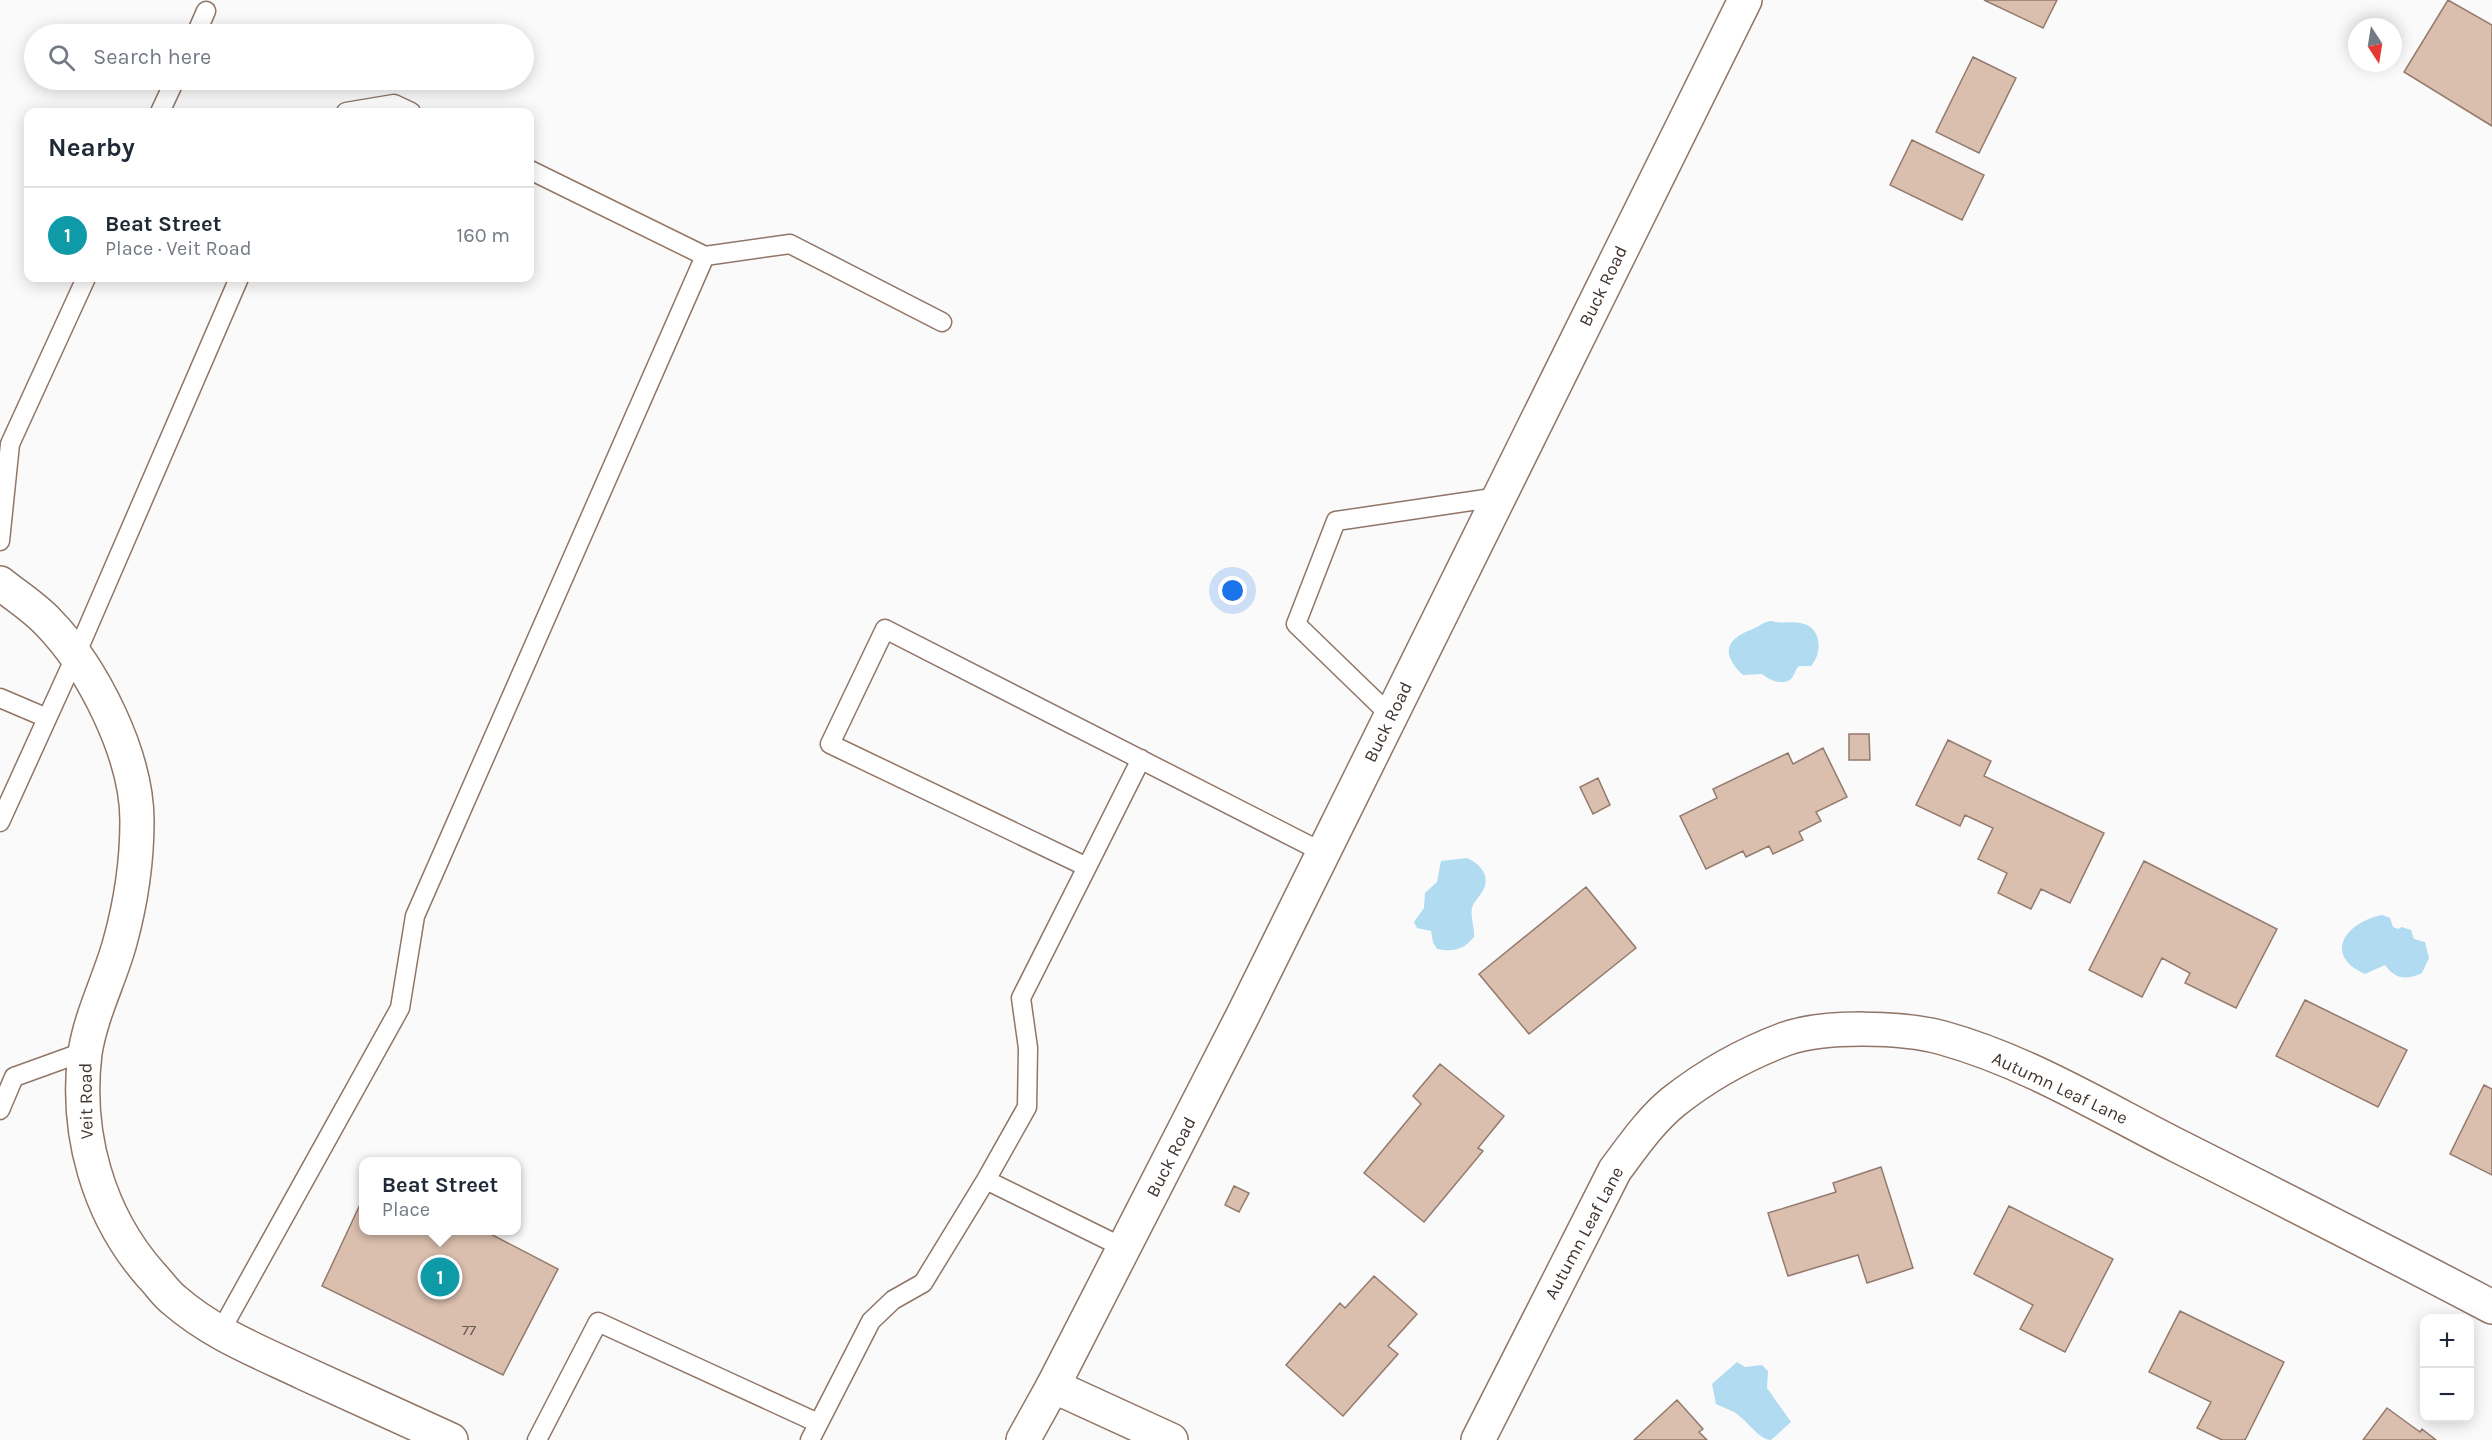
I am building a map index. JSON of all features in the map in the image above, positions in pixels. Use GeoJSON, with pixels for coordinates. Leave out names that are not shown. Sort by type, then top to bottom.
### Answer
{"type":"FeatureCollection","features":[{"type":"Feature","properties":{"kind":"street","name":"Buck Road"},"geometry":{"type":"LineString","coordinates":[[1023,1440],[1124,1248],[1324,853],[1745,0]]}},
{"type":"Feature","properties":{"kind":"street","name":"Veit Road"},"geometry":{"type":"LineString","coordinates":[[0,583],[48,622],[89,674],[110,713],[131,775],[137,819],[133,886],[119,944],[98,1000],[86,1051],[82,1089],[87,1148],[105,1204],[134,1255],[149,1273],[172,1299],[219,1334],[451,1440]]}},
{"type":"Feature","properties":{"kind":"street","name":"Autumn Leaf Lane"},"geometry":{"type":"LineString","coordinates":[[1478,1440],[1615,1170],[1641,1135],[1672,1103],[1726,1065],[1788,1038],[1845,1029],[1893,1030],[1941,1038],[2012,1062],[2492,1307]]}},
{"type":"Feature","properties":{"kind":"street"},"geometry":{"type":"LineString","coordinates":[[1053,1386],[1171,1440]]}},
{"type":"Feature","properties":{"kind":"lane"},"geometry":{"type":"LineString","coordinates":[[200,24],[206,11]]}},
{"type":"Feature","properties":{"kind":"lane"},"geometry":{"type":"LineString","coordinates":[[162,108],[170,90]]}},
{"type":"Feature","properties":{"kind":"lane"},"geometry":{"type":"LineString","coordinates":[[370,108],[394,104],[402,108]]}},
{"type":"Feature","properties":{"kind":"lane"},"geometry":{"type":"LineString","coordinates":[[534,172],[705,256],[790,244],[942,322]]}},
{"type":"Feature","properties":{"kind":"lane"},"geometry":{"type":"LineString","coordinates":[[219,1334],[400,1008],[415,916],[705,256]]}},
{"type":"Feature","properties":{"kind":"lane"},"geometry":{"type":"LineString","coordinates":[[0,540],[5,442],[84,282]]}},
{"type":"Feature","properties":{"kind":"lane"},"geometry":{"type":"LineString","coordinates":[[0,822],[75,657],[237,282]]}},
{"type":"Feature","properties":{"kind":"lane"},"geometry":{"type":"LineString","coordinates":[[1391,716],[1296,624],[1336,521],[1500,497]]}},
{"type":"Feature","properties":{"kind":"lane"},"geometry":{"type":"LineString","coordinates":[[1087,867],[830,744],[885,629],[1324,853]]}},
{"type":"Feature","properties":{"kind":"lane"},"geometry":{"type":"LineString","coordinates":[[0,699],[47,718]]}},
{"type":"Feature","properties":{"kind":"lane"},"geometry":{"type":"LineString","coordinates":[[810,1440],[871,1321],[893,1300],[923,1283],[986,1180],[1027,1107],[1028,1048],[1021,998],[1141,759]]}},
{"type":"Feature","properties":{"kind":"lane"},"geometry":{"type":"LineString","coordinates":[[0,1110],[14,1077],[86,1051]]}},
{"type":"Feature","properties":{"kind":"lane"},"geometry":{"type":"LineString","coordinates":[[986,1180],[1124,1248]]}},
{"type":"Feature","properties":{"kind":"lane"},"geometry":{"type":"LineString","coordinates":[[537,1440],[598,1322],[819,1423]]}},
{"type":"Feature","properties":{"kind":"water"},"geometry":{"type":"Polygon","coordinates":[[[1771,621],[1807,625],[1813,629],[1818,641],[1819,647],[1811,666],[1799,666],[1791,679],[1784,682],[1772,680],[1762,674],[1743,675],[1731,660],[1729,653],[1732,642],[1737,637],[1771,621]]]}},
{"type":"Feature","properties":{"kind":"water"},"geometry":{"type":"Polygon","coordinates":[[[1467,858],[1480,867],[1486,881],[1472,908],[1474,937],[1458,949],[1437,949],[1431,931],[1417,928],[1414,922],[1424,908],[1425,893],[1437,882],[1441,861],[1467,858]]]}},
{"type":"Feature","properties":{"kind":"water"},"geometry":{"type":"Polygon","coordinates":[[[2382,915],[2390,918],[2393,927],[2411,930],[2414,939],[2425,942],[2429,958],[2422,973],[2407,978],[2402,977],[2393,974],[2385,965],[2365,974],[2344,958],[2342,949],[2349,932],[2358,924],[2382,915]]]}},
{"type":"Feature","properties":{"kind":"water"},"geometry":{"type":"Polygon","coordinates":[[[1737,1362],[1745,1367],[1762,1365],[1768,1371],[1767,1388],[1791,1422],[1771,1440],[1762,1437],[1739,1415],[1716,1404],[1712,1384],[1737,1362]]]}},
{"type":"Feature","properties":{"kind":"building"},"geometry":{"type":"Polygon","coordinates":[[[1984,0],[2057,0],[2043,28],[1984,0]]]}},
{"type":"Feature","properties":{"kind":"building"},"geometry":{"type":"Polygon","coordinates":[[[2448,0],[2492,25],[2492,126],[2404,72],[2448,0]]]}},
{"type":"Feature","properties":{"kind":"building"},"geometry":{"type":"Polygon","coordinates":[[[1973,57],[2016,78],[1979,153],[1936,132],[1973,57]]]}},
{"type":"Feature","properties":{"kind":"building"},"geometry":{"type":"Polygon","coordinates":[[[1912,140],[1984,175],[1962,220],[1890,185],[1912,140]]]}},
{"type":"Feature","properties":{"kind":"building"},"geometry":{"type":"Polygon","coordinates":[[[1849,734],[1869,734],[1870,760],[1849,760],[1849,734]]]}},
{"type":"Feature","properties":{"kind":"building"},"geometry":{"type":"Polygon","coordinates":[[[1948,740],[1991,761],[1984,776],[2104,833],[2070,903],[2041,889],[2031,909],[1998,893],[2007,873],[1978,859],[1993,828],[1965,815],[1960,826],[1916,805],[1948,740]]]}},
{"type":"Feature","properties":{"kind":"building"},"geometry":{"type":"Polygon","coordinates":[[[1823,748],[1847,797],[1816,812],[1821,821],[1799,832],[1803,840],[1773,854],[1769,846],[1746,857],[1743,851],[1706,869],[1680,816],[1717,798],[1713,789],[1788,753],[1793,764],[1823,748]]]}},
{"type":"Feature","properties":{"kind":"building"},"geometry":{"type":"Polygon","coordinates":[[[1598,778],[1610,805],[1593,814],[1580,787],[1598,778]]]}},
{"type":"Feature","properties":{"kind":"building"},"geometry":{"type":"Polygon","coordinates":[[[2144,861],[2277,929],[2236,1008],[2185,983],[2190,973],[2162,958],[2142,997],[2089,970],[2144,861]]]}},
{"type":"Feature","properties":{"kind":"building"},"geometry":{"type":"Polygon","coordinates":[[[1586,887],[1636,948],[1529,1034],[1479,974],[1586,887]]]}},
{"type":"Feature","properties":{"kind":"building"},"geometry":{"type":"Polygon","coordinates":[[[2305,1000],[2407,1050],[2378,1107],[2276,1056],[2305,1000]]]}},
{"type":"Feature","properties":{"kind":"building"},"geometry":{"type":"Polygon","coordinates":[[[1440,1064],[1504,1116],[1478,1148],[1483,1151],[1424,1222],[1364,1173],[1421,1104],[1413,1096],[1440,1064]]]}},
{"type":"Feature","properties":{"kind":"building"},"geometry":{"type":"Polygon","coordinates":[[[2484,1085],[2492,1089],[2492,1175],[2450,1154],[2484,1085]]]}},
{"type":"Feature","properties":{"kind":"building"},"geometry":{"type":"Polygon","coordinates":[[[1881,1167],[1913,1268],[1867,1283],[1858,1255],[1788,1276],[1768,1213],[1836,1192],[1833,1183],[1881,1167]]]}},
{"type":"Feature","properties":{"kind":"building"},"geometry":{"type":"Polygon","coordinates":[[[1234,1186],[1249,1193],[1239,1212],[1225,1205],[1234,1186]]]}},
{"type":"Feature","properties":{"kind":"building"},"geometry":{"type":"Polygon","coordinates":[[[2009,1206],[2113,1259],[2065,1352],[2020,1329],[2033,1305],[1974,1274],[2009,1206]]]}},
{"type":"Feature","properties":{"kind":"building"},"geometry":{"type":"Polygon","coordinates":[[[359,1207],[359,1235],[493,1235],[558,1269],[503,1375],[322,1286],[359,1207]]]}},
{"type":"Feature","properties":{"kind":"building"},"geometry":{"type":"Polygon","coordinates":[[[1374,1276],[1417,1314],[1388,1346],[1398,1354],[1343,1416],[1286,1365],[1340,1303],[1345,1308],[1374,1276]]]}},
{"type":"Feature","properties":{"kind":"building"},"geometry":{"type":"Polygon","coordinates":[[[2180,1311],[2284,1362],[2245,1440],[2222,1440],[2197,1428],[2211,1402],[2149,1372],[2180,1311]]]}},
{"type":"Feature","properties":{"kind":"building"},"geometry":{"type":"Polygon","coordinates":[[[1677,1400],[1703,1429],[1699,1432],[1707,1440],[1634,1440],[1677,1400]]]}},
{"type":"Feature","properties":{"kind":"building"},"geometry":{"type":"Polygon","coordinates":[[[2387,1408],[2420,1432],[2422,1429],[2436,1440],[2363,1440],[2387,1408]]]}},
{"type":"Feature","properties":{"kind":"place","name":"Beat Street"},"geometry":{"type":"Point","coordinates":[440,1277]}}]}
